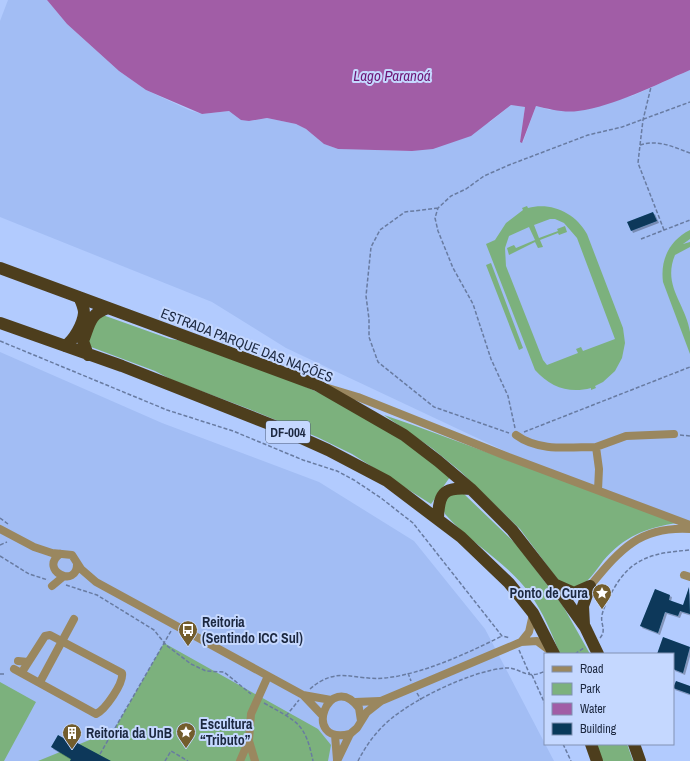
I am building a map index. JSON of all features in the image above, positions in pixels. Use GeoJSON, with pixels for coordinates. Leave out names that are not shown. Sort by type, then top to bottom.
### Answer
{"type":"FeatureCollection","features":[{"type":"Feature","properties":{"kind":"highway","name":"ESTRADA PARQUE DAS NAÇÕES"},"geometry":{"type":"LineString","coordinates":[[0,268],[317,385],[404,436],[472,489],[512,530],[555,585],[584,627],[597,653]]}},
{"type":"Feature","properties":{"kind":"highway"},"geometry":{"type":"LineString","coordinates":[[65,346],[74,339],[84,315],[79,297]]}},
{"type":"Feature","properties":{"kind":"highway"},"geometry":{"type":"LineString","coordinates":[[88,355],[83,341],[93,316],[98,311],[108,308]]}},
{"type":"Feature","properties":{"kind":"highway","name":"DF-004"},"geometry":{"type":"LineString","coordinates":[[0,323],[65,346],[277,427],[321,447],[387,481],[438,518],[491,565],[523,598],[533,613],[553,653]]}},
{"type":"Feature","properties":{"kind":"highway"},"geometry":{"type":"LineString","coordinates":[[438,518],[439,501],[443,494],[448,490],[457,488],[472,489]]}},
{"type":"Feature","properties":{"kind":"highway"},"geometry":{"type":"LineString","coordinates":[[555,585],[574,593],[590,586]]}},
{"type":"Feature","properties":{"kind":"highway"},"geometry":{"type":"LineString","coordinates":[[584,627],[583,606],[590,586]]}},
{"type":"Feature","properties":{"kind":"highway"},"geometry":{"type":"LineString","coordinates":[[587,745],[593,761]]}},
{"type":"Feature","properties":{"kind":"highway"},"geometry":{"type":"LineString","coordinates":[[591,745],[597,761]]}},
{"type":"Feature","properties":{"kind":"highway"},"geometry":{"type":"LineString","coordinates":[[634,745],[640,761]]}},
{"type":"Feature","properties":{"kind":"street"},"geometry":{"type":"LineString","coordinates":[[317,385],[341,391],[506,456],[690,525]]}},
{"type":"Feature","properties":{"kind":"street"},"geometry":{"type":"LineString","coordinates":[[516,435],[525,442],[540,446],[596,447],[626,436],[674,434]]}},
{"type":"Feature","properties":{"kind":"street"},"geometry":{"type":"LineString","coordinates":[[596,447],[600,469],[598,490]]}},
{"type":"Feature","properties":{"kind":"street"},"geometry":{"type":"LineString","coordinates":[[0,529],[34,547],[60,554],[65,553],[72,555],[81,569],[96,582],[303,696],[322,715]]}},
{"type":"Feature","properties":{"kind":"street"},"geometry":{"type":"LineString","coordinates":[[590,586],[615,557],[629,544],[646,535],[690,529]]}},
{"type":"Feature","properties":{"kind":"street"},"geometry":{"type":"LineString","coordinates":[[34,547],[65,578],[96,582]]}},
{"type":"Feature","properties":{"kind":"street"},"geometry":{"type":"LineString","coordinates":[[60,554],[56,558],[52,586],[76,569],[77,563]]}},
{"type":"Feature","properties":{"kind":"street"},"geometry":{"type":"LineString","coordinates":[[519,642],[529,632],[533,613]]}},
{"type":"Feature","properties":{"kind":"street"},"geometry":{"type":"LineString","coordinates":[[40,682],[74,619]]}},
{"type":"Feature","properties":{"kind":"street"},"geometry":{"type":"LineString","coordinates":[[50,635],[63,641],[122,673],[120,684],[105,707],[96,714],[18,670],[28,662],[45,636],[50,635]]}},
{"type":"Feature","properties":{"kind":"street"},"geometry":{"type":"LineString","coordinates":[[337,761],[350,734],[357,728],[367,712],[381,700],[519,642],[537,641],[545,645],[552,653]]}},
{"type":"Feature","properties":{"kind":"street"},"geometry":{"type":"LineString","coordinates":[[18,661],[28,662]]}},
{"type":"Feature","properties":{"kind":"street"},"geometry":{"type":"LineString","coordinates":[[251,761],[242,758],[248,741],[251,714],[268,676]]}},
{"type":"Feature","properties":{"kind":"street"},"geometry":{"type":"LineString","coordinates":[[303,696],[331,700],[343,697],[355,702],[381,700]]}},
{"type":"Feature","properties":{"kind":"street"},"geometry":{"type":"LineString","coordinates":[[331,700],[323,709],[322,715],[325,727],[335,735],[350,734]]}},
{"type":"Feature","properties":{"kind":"street"},"geometry":{"type":"LineString","coordinates":[[355,702],[359,708],[360,722]]}},
{"type":"Feature","properties":{"kind":"street"},"geometry":{"type":"LineString","coordinates":[[335,735],[337,761]]}},
{"type":"Feature","properties":{"kind":"street"},"geometry":{"type":"LineString","coordinates":[[248,741],[255,761]]}},
{"type":"Feature","properties":{"kind":"path"},"geometry":{"type":"LineString","coordinates":[[651,87],[648,94],[643,120],[638,163],[664,230]]}},
{"type":"Feature","properties":{"kind":"path"},"geometry":{"type":"LineString","coordinates":[[516,435],[508,396],[490,359],[473,304],[453,268],[438,231],[435,218],[438,208],[451,196],[466,189],[484,176],[509,165],[588,135],[622,128],[690,102]]}},
{"type":"Feature","properties":{"kind":"path"},"geometry":{"type":"LineString","coordinates":[[640,145],[651,141],[690,153]]}},
{"type":"Feature","properties":{"kind":"path"},"geometry":{"type":"LineString","coordinates":[[438,208],[405,212],[380,230],[371,247],[366,296],[369,319],[369,337],[378,362],[434,407],[516,435],[690,367]]}},
{"type":"Feature","properties":{"kind":"path"},"geometry":{"type":"LineString","coordinates":[[640,239],[690,220]]}},
{"type":"Feature","properties":{"kind":"path"},"geometry":{"type":"LineString","coordinates":[[0,341],[167,410],[234,431],[303,460],[337,471],[354,480],[404,514],[413,522],[502,636],[519,642],[523,663],[531,675],[544,702]]}},
{"type":"Feature","properties":{"kind":"path"},"geometry":{"type":"LineString","coordinates":[[600,638],[604,629],[602,613],[619,580],[628,569],[641,559],[656,554],[690,550]]}},
{"type":"Feature","properties":{"kind":"path"},"geometry":{"type":"LineString","coordinates":[[0,556],[30,574],[50,580]]}},
{"type":"Feature","properties":{"kind":"path"},"geometry":{"type":"LineString","coordinates":[[65,578],[97,595],[154,630],[164,643],[191,664],[206,670],[224,672],[254,696]]}},
{"type":"Feature","properties":{"kind":"path"},"geometry":{"type":"LineString","coordinates":[[100,754],[172,630]]}},
{"type":"Feature","properties":{"kind":"path"},"geometry":{"type":"LineString","coordinates":[[286,716],[303,696],[322,680],[330,676],[348,675],[385,678],[426,669],[502,636]]}},
{"type":"Feature","properties":{"kind":"path"},"geometry":{"type":"LineString","coordinates":[[577,653],[586,647]]}},
{"type":"Feature","properties":{"kind":"path"},"geometry":{"type":"LineString","coordinates":[[358,761],[370,740],[391,718],[421,700],[471,675],[507,668],[531,675],[544,671]]}},
{"type":"Feature","properties":{"kind":"path"},"geometry":{"type":"LineString","coordinates":[[408,673],[411,682]]}},
{"type":"Feature","properties":{"kind":"path"},"geometry":{"type":"LineString","coordinates":[[415,690],[421,700]]}},
{"type":"Feature","properties":{"kind":"path"},"geometry":{"type":"LineString","coordinates":[[260,700],[301,726],[305,732],[313,761]]}},
{"type":"Feature","properties":{"kind":"path"},"geometry":{"type":"LineString","coordinates":[[563,745],[571,761]]}},
{"type":"Feature","properties":{"kind":"path"},"geometry":{"type":"LineString","coordinates":[[165,761],[171,751],[188,761]]}},
{"type":"Feature","properties":{"kind":"shaded area"},"geometry":{"type":"Polygon","coordinates":[[[8,0],[47,0],[67,24],[119,71],[146,90],[189,110],[202,114],[229,111],[249,121],[267,118],[296,124],[306,129],[324,144],[338,149],[412,151],[490,122],[511,105],[525,107],[520,142],[523,142],[536,106],[550,110],[632,96],[690,70],[690,523],[562,478],[286,348],[212,302],[0,217],[0,21],[8,0]]]}},
{"type":"Feature","properties":{"kind":"shaded area"},"geometry":{"type":"Polygon","coordinates":[[[0,352],[162,423],[319,482],[414,541],[485,629],[544,742],[544,745],[546,745],[554,761],[0,761],[0,352]]]}},
{"type":"Feature","properties":{"kind":"green space"},"geometry":{"type":"Polygon","coordinates":[[[527,206],[528,208],[554,208],[569,215],[582,227],[587,234],[623,328],[625,343],[622,358],[615,371],[603,382],[595,386],[596,388],[591,390],[591,388],[575,390],[560,388],[547,381],[535,370],[486,244],[495,240],[506,223],[523,210],[522,208],[527,206]],[[550,219],[534,225],[539,238],[558,231],[557,229],[565,226],[567,232],[559,235],[558,233],[540,240],[543,247],[538,248],[535,242],[509,255],[507,248],[514,245],[516,248],[535,240],[529,227],[509,236],[505,248],[506,266],[543,360],[547,365],[578,353],[576,349],[581,347],[583,351],[615,339],[577,238],[564,223],[555,219],[550,219]]]}},
{"type":"Feature","properties":{"kind":"green space"},"geometry":{"type":"Polygon","coordinates":[[[690,230],[690,239],[683,244],[690,242],[690,247],[675,255],[671,276],[676,295],[688,322],[690,332],[690,354],[663,282],[662,274],[668,251],[677,239],[690,230]]]}},
{"type":"Feature","properties":{"kind":"green space"},"geometry":{"type":"Polygon","coordinates":[[[491,263],[523,348],[519,350],[486,265],[491,263]]]}},
{"type":"Feature","properties":{"kind":"green space"},"geometry":{"type":"Polygon","coordinates":[[[100,314],[170,339],[184,341],[246,363],[325,396],[344,405],[381,427],[417,451],[450,477],[431,504],[352,454],[317,437],[172,380],[155,371],[91,347],[86,338],[100,314]]]}},
{"type":"Feature","properties":{"kind":"green space"},"geometry":{"type":"Polygon","coordinates":[[[384,415],[678,523],[646,530],[627,539],[603,561],[582,586],[578,588],[561,584],[520,529],[460,471],[433,449],[384,415]]]}},
{"type":"Feature","properties":{"kind":"green space"},"geometry":{"type":"Polygon","coordinates":[[[449,493],[464,494],[518,546],[563,606],[589,653],[560,653],[539,608],[530,594],[511,572],[445,514],[442,505],[449,493]]]}},
{"type":"Feature","properties":{"kind":"green space"},"geometry":{"type":"Polygon","coordinates":[[[164,643],[318,729],[331,745],[328,761],[38,761],[114,730],[164,643]]]}},
{"type":"Feature","properties":{"kind":"green space"},"geometry":{"type":"Polygon","coordinates":[[[0,682],[36,702],[4,761],[0,761],[0,682]]]}},
{"type":"Feature","properties":{"kind":"green space"},"geometry":{"type":"Polygon","coordinates":[[[596,745],[627,745],[633,761],[603,761],[596,745]]]}},
{"type":"Feature","properties":{"kind":"water","name":"Lago Paranoá"},"geometry":{"type":"Polygon","coordinates":[[[47,0],[690,0],[690,70],[606,105],[578,111],[557,110],[536,106],[522,143],[520,142],[525,107],[511,105],[471,136],[433,149],[412,151],[338,149],[324,144],[306,129],[296,124],[267,118],[249,121],[241,120],[229,111],[202,114],[146,90],[119,71],[67,24],[47,0]]]}},
{"type":"Feature","properties":{"kind":"building"},"geometry":{"type":"Polygon","coordinates":[[[653,212],[657,221],[631,231],[627,222],[653,212]]]}},
{"type":"Feature","properties":{"kind":"building"},"geometry":{"type":"Polygon","coordinates":[[[689,587],[690,614],[680,611],[678,616],[665,612],[658,633],[640,626],[655,589],[670,595],[669,600],[683,605],[689,587]]]}},
{"type":"Feature","properties":{"kind":"building"},"geometry":{"type":"Polygon","coordinates":[[[663,637],[690,647],[683,673],[674,669],[674,653],[657,653],[663,637]]]}},
{"type":"Feature","properties":{"kind":"building"},"geometry":{"type":"Polygon","coordinates":[[[676,681],[690,686],[690,694],[674,688],[676,681]]]}},
{"type":"Feature","properties":{"kind":"building","name":"Reitoria da UnB"},"geometry":{"type":"Polygon","coordinates":[[[58,735],[67,740],[68,738],[111,761],[70,761],[71,759],[51,747],[58,735]]]}},
{"type":"Feature","properties":{"kind":"place","name":"Ponto de Cura"},"geometry":{"type":"Point","coordinates":[602,610]}},
{"type":"Feature","properties":{"kind":"place","name":"Reitoria (Sentindo ICC Sul)"},"geometry":{"type":"Point","coordinates":[188,647]}},
{"type":"Feature","properties":{"kind":"place","name":"Escultura “Tributo”"},"geometry":{"type":"Point","coordinates":[186,749]}},
{"type":"Feature","properties":{"kind":"place","name":"Reitoria da UnB"},"geometry":{"type":"Point","coordinates":[72,750]}}]}
